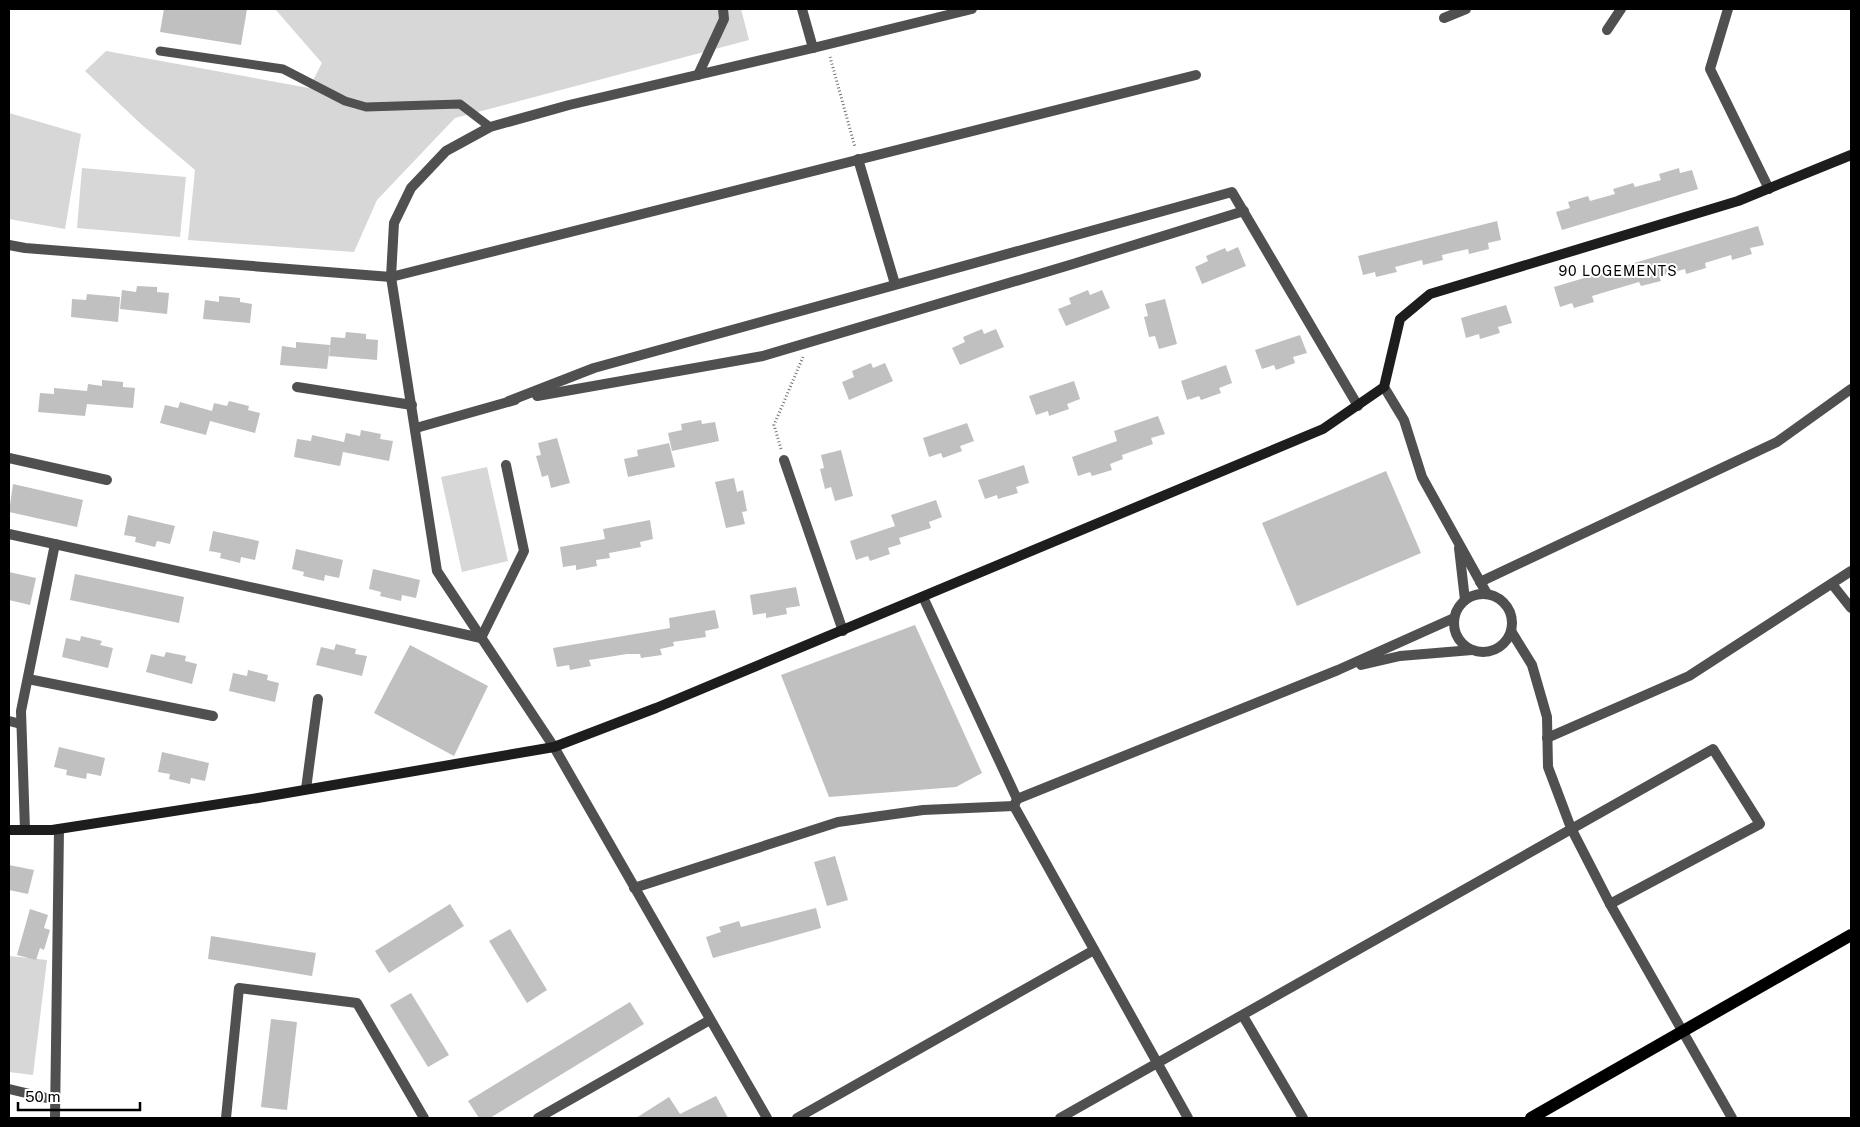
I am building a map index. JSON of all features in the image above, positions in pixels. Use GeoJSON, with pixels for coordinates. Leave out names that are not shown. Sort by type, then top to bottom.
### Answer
{"type":"FeatureCollection","features":[{"type":"Feature","properties":{"kind":"main road"},"geometry":{"type":"LineString","coordinates":[[9,830],[59,829],[554,747],[656,708],[1323,429],[1384,387],[1400,319],[1430,294],[1738,201],[1851,155]]}},
{"type":"Feature","properties":{"kind":"main road"},"geometry":{"type":"LineString","coordinates":[[1531,1118],[1851,935]]}},
{"type":"Feature","properties":{"kind":"street"},"geometry":{"type":"LineString","coordinates":[[698,75],[724,19],[723,9]]}},
{"type":"Feature","properties":{"kind":"street"},"geometry":{"type":"LineString","coordinates":[[802,9],[813,48]]}},
{"type":"Feature","properties":{"kind":"street"},"geometry":{"type":"LineString","coordinates":[[767,1118],[554,747],[437,571],[391,277],[394,223],[411,188],[446,151],[490,127],[972,9]]}},
{"type":"Feature","properties":{"kind":"street"},"geometry":{"type":"LineString","coordinates":[[1444,18],[1466,9]]}},
{"type":"Feature","properties":{"kind":"street"},"geometry":{"type":"LineString","coordinates":[[1607,30],[1622,9]]}},
{"type":"Feature","properties":{"kind":"street"},"geometry":{"type":"LineString","coordinates":[[1728,9],[1710,69],[1769,188]]}},
{"type":"Feature","properties":{"kind":"street"},"geometry":{"type":"LineString","coordinates":[[10,248],[391,277],[1196,75]]}},
{"type":"Feature","properties":{"kind":"street"},"geometry":{"type":"LineString","coordinates":[[858,159],[895,284]]}},
{"type":"Feature","properties":{"kind":"street"},"geometry":{"type":"LineString","coordinates":[[416,428],[509,401],[594,368],[1232,192],[1358,406]]}},
{"type":"Feature","properties":{"kind":"street"},"geometry":{"type":"LineString","coordinates":[[509,401],[763,356],[1244,211]]}},
{"type":"Feature","properties":{"kind":"street"},"geometry":{"type":"LineString","coordinates":[[297,387],[412,405]]}},
{"type":"Feature","properties":{"kind":"street"},"geometry":{"type":"LineString","coordinates":[[1384,387],[1404,420],[1422,477],[1487,594]]}},
{"type":"Feature","properties":{"kind":"street"},"geometry":{"type":"LineString","coordinates":[[1480,582],[1777,442],[1851,389]]}},
{"type":"Feature","properties":{"kind":"street"},"geometry":{"type":"LineString","coordinates":[[9,458],[107,480]]}},
{"type":"Feature","properties":{"kind":"street"},"geometry":{"type":"LineString","coordinates":[[784,460],[842,630]]}},
{"type":"Feature","properties":{"kind":"street"},"geometry":{"type":"LineString","coordinates":[[481,638],[524,551],[506,465]]}},
{"type":"Feature","properties":{"kind":"street"},"geometry":{"type":"LineString","coordinates":[[9,534],[481,638]]}},
{"type":"Feature","properties":{"kind":"street"},"geometry":{"type":"LineString","coordinates":[[1459,542],[1465,600]]}},
{"type":"Feature","properties":{"kind":"street"},"geometry":{"type":"LineString","coordinates":[[25,830],[21,711],[55,544]]}},
{"type":"Feature","properties":{"kind":"street"},"geometry":{"type":"LineString","coordinates":[[1547,738],[1689,676],[1851,570]]}},
{"type":"Feature","properties":{"kind":"street"},"geometry":{"type":"LineString","coordinates":[[1832,584],[1851,608]]}},
{"type":"Feature","properties":{"kind":"street"},"geometry":{"type":"LineString","coordinates":[[1338,670],[1400,656],[1472,650],[1491,651],[1500,647],[1511,631],[1512,621],[1504,603],[1496,597],[1479,594],[1465,600],[1454,618],[1453,626],[1459,641],[1472,650]]}},
{"type":"Feature","properties":{"kind":"street"},"geometry":{"type":"LineString","coordinates":[[923,597],[1015,802],[1094,950],[1188,1118]]}},
{"type":"Feature","properties":{"kind":"street"},"geometry":{"type":"LineString","coordinates":[[634,888],[838,822],[923,810],[1015,802],[1338,670],[1454,618]]}},
{"type":"Feature","properties":{"kind":"street"},"geometry":{"type":"LineString","coordinates":[[1511,631],[1532,665],[1547,718],[1548,767],[1571,828],[1610,904],[1732,1118]]}},
{"type":"Feature","properties":{"kind":"street"},"geometry":{"type":"LineString","coordinates":[[28,679],[212,716]]}},
{"type":"Feature","properties":{"kind":"street"},"geometry":{"type":"LineString","coordinates":[[306,789],[318,699]]}},
{"type":"Feature","properties":{"kind":"street"},"geometry":{"type":"LineString","coordinates":[[9,721],[21,724]]}},
{"type":"Feature","properties":{"kind":"street"},"geometry":{"type":"LineString","coordinates":[[1060,1118],[1713,749],[1760,824],[1610,904]]}},
{"type":"Feature","properties":{"kind":"street"},"geometry":{"type":"LineString","coordinates":[[55,1118],[59,829]]}},
{"type":"Feature","properties":{"kind":"street"},"geometry":{"type":"LineString","coordinates":[[797,1118],[1094,950]]}},
{"type":"Feature","properties":{"kind":"street"},"geometry":{"type":"LineString","coordinates":[[226,1118],[239,988],[357,1002],[424,1118]]}},
{"type":"Feature","properties":{"kind":"street"},"geometry":{"type":"LineString","coordinates":[[1243,1016],[1303,1118]]}},
{"type":"Feature","properties":{"kind":"street"},"geometry":{"type":"LineString","coordinates":[[538,1118],[710,1020]]}},
{"type":"Feature","properties":{"kind":"street"},"geometry":{"type":"LineString","coordinates":[[9,1089],[55,1100]]}},
{"type":"Feature","properties":{"kind":"lane"},"geometry":{"type":"LineString","coordinates":[[160,51],[283,70],[345,101],[366,107],[460,104],[490,127]]}},
{"type":"Feature","properties":{"kind":"path"},"geometry":{"type":"LineString","coordinates":[[827,44],[858,159]]}},
{"type":"Feature","properties":{"kind":"path"},"geometry":{"type":"LineString","coordinates":[[784,460],[774,425],[809,342]]}},
{"type":"Feature","properties":{"kind":"shaded area"},"geometry":{"type":"Polygon","coordinates":[[[275,9],[741,9],[749,40],[455,118],[377,200],[354,252],[188,240],[195,170],[142,125],[85,71],[106,51],[309,88],[322,63],[275,9]]]}},
{"type":"Feature","properties":{"kind":"shaded area"},"geometry":{"type":"Polygon","coordinates":[[[9,113],[81,134],[65,229],[9,219],[9,113]]]}},
{"type":"Feature","properties":{"kind":"shaded area"},"geometry":{"type":"Polygon","coordinates":[[[82,168],[186,177],[180,237],[77,228],[82,168]]]}},
{"type":"Feature","properties":{"kind":"shaded area"},"geometry":{"type":"Polygon","coordinates":[[[487,467],[508,561],[462,572],[441,477],[487,467]]]}},
{"type":"Feature","properties":{"kind":"shaded area"},"geometry":{"type":"Polygon","coordinates":[[[9,956],[47,960],[33,1075],[9,1072],[9,956]]]}},
{"type":"Feature","properties":{"kind":"building"},"geometry":{"type":"Polygon","coordinates":[[[164,9],[247,9],[241,45],[160,32],[164,9]]]}},
{"type":"Feature","properties":{"kind":"building"},"geometry":{"type":"Polygon","coordinates":[[[1679,168],[1680,173],[1692,170],[1698,189],[1562,230],[1556,212],[1570,208],[1568,202],[1588,196],[1590,201],[1615,194],[1613,189],[1633,183],[1635,187],[1661,180],[1659,174],[1679,168]]]}},
{"type":"Feature","properties":{"kind":"building"},"geometry":{"type":"Polygon","coordinates":[[[1497,221],[1501,240],[1488,243],[1489,249],[1469,254],[1468,249],[1442,255],[1443,260],[1423,265],[1422,260],[1395,267],[1397,272],[1376,277],[1375,272],[1363,275],[1358,256],[1497,221]]]}},
{"type":"Feature","properties":{"kind":"building"},"geometry":{"type":"Polygon","coordinates":[[[1758,226],[1764,245],[1750,248],[1752,254],[1732,260],[1731,255],[1705,263],[1706,268],[1686,274],[1685,269],[1659,276],[1661,281],[1641,286],[1639,282],[1592,296],[1594,302],[1574,308],[1572,303],[1560,307],[1554,287],[1758,226]]]}},
{"type":"Feature","properties":{"kind":"building"},"geometry":{"type":"Polygon","coordinates":[[[1238,247],[1246,266],[1202,284],[1195,267],[1208,261],[1206,256],[1225,248],[1227,252],[1238,247]]]}},
{"type":"Feature","properties":{"kind":"building"},"geometry":{"type":"Polygon","coordinates":[[[137,286],[157,287],[157,292],[169,293],[167,314],[120,309],[122,290],[136,292],[137,286]]]}},
{"type":"Feature","properties":{"kind":"building"},"geometry":{"type":"Polygon","coordinates":[[[1088,290],[1090,295],[1102,290],[1110,308],[1066,326],[1058,309],[1071,304],[1069,298],[1088,290]]]}},
{"type":"Feature","properties":{"kind":"building"},"geometry":{"type":"Polygon","coordinates":[[[87,294],[120,297],[118,322],[71,317],[72,299],[86,300],[87,294]]]}},
{"type":"Feature","properties":{"kind":"building"},"geometry":{"type":"Polygon","coordinates":[[[219,296],[240,298],[240,302],[252,304],[250,323],[203,319],[205,300],[219,302],[219,296]]]}},
{"type":"Feature","properties":{"kind":"building"},"geometry":{"type":"Polygon","coordinates":[[[1165,299],[1177,344],[1159,349],[1155,336],[1149,337],[1144,317],[1148,316],[1145,304],[1165,299]]]}},
{"type":"Feature","properties":{"kind":"building"},"geometry":{"type":"Polygon","coordinates":[[[1506,305],[1512,323],[1498,327],[1500,333],[1480,339],[1479,334],[1466,338],[1461,318],[1506,305]]]}},
{"type":"Feature","properties":{"kind":"building"},"geometry":{"type":"Polygon","coordinates":[[[982,329],[984,334],[996,329],[1004,347],[960,365],[952,348],[965,342],[963,337],[982,329]]]}},
{"type":"Feature","properties":{"kind":"building"},"geometry":{"type":"Polygon","coordinates":[[[346,332],[366,334],[366,339],[378,340],[377,360],[329,356],[331,337],[345,338],[346,332]]]}},
{"type":"Feature","properties":{"kind":"building"},"geometry":{"type":"Polygon","coordinates":[[[1300,335],[1307,353],[1293,357],[1295,363],[1276,370],[1274,365],[1262,369],[1255,350],[1300,335]]]}},
{"type":"Feature","properties":{"kind":"building"},"geometry":{"type":"Polygon","coordinates":[[[296,342],[330,345],[327,369],[280,365],[282,346],[296,348],[296,342]]]}},
{"type":"Feature","properties":{"kind":"building"},"geometry":{"type":"Polygon","coordinates":[[[871,363],[873,368],[885,363],[893,381],[849,400],[842,382],[854,377],[852,371],[871,363]]]}},
{"type":"Feature","properties":{"kind":"building"},"geometry":{"type":"Polygon","coordinates":[[[1226,365],[1232,383],[1219,388],[1221,393],[1201,400],[1199,396],[1187,400],[1181,381],[1226,365]]]}},
{"type":"Feature","properties":{"kind":"building"},"geometry":{"type":"Polygon","coordinates":[[[102,380],[123,382],[123,387],[135,388],[133,408],[87,404],[85,416],[38,412],[40,393],[54,394],[54,388],[87,391],[88,384],[102,386],[102,380]]]}},
{"type":"Feature","properties":{"kind":"building"},"geometry":{"type":"Polygon","coordinates":[[[1074,381],[1080,399],[1067,404],[1069,409],[1049,416],[1048,411],[1036,415],[1029,396],[1074,381]]]}},
{"type":"Feature","properties":{"kind":"building"},"geometry":{"type":"Polygon","coordinates":[[[229,401],[249,406],[248,410],[260,413],[255,433],[210,421],[206,435],[160,423],[165,405],[178,408],[180,402],[212,411],[214,403],[227,406],[229,401]]]}},
{"type":"Feature","properties":{"kind":"building"},"geometry":{"type":"Polygon","coordinates":[[[1158,416],[1165,434],[1151,438],[1153,444],[1122,455],[1123,459],[1110,464],[1112,470],[1092,476],[1090,472],[1078,476],[1072,457],[1117,441],[1114,431],[1158,416]]]}},
{"type":"Feature","properties":{"kind":"building"},"geometry":{"type":"Polygon","coordinates":[[[701,420],[702,424],[715,422],[719,441],[672,451],[668,433],[682,430],[681,424],[701,420]]]}},
{"type":"Feature","properties":{"kind":"building"},"geometry":{"type":"Polygon","coordinates":[[[967,423],[974,441],[960,446],[962,451],[943,458],[941,453],[929,457],[923,438],[967,423]]]}},
{"type":"Feature","properties":{"kind":"building"},"geometry":{"type":"Polygon","coordinates":[[[361,430],[381,434],[380,439],[393,441],[389,461],[343,452],[340,466],[294,457],[297,439],[311,441],[312,435],[344,442],[346,433],[360,436],[361,430]]]}},
{"type":"Feature","properties":{"kind":"building"},"geometry":{"type":"Polygon","coordinates":[[[557,438],[570,483],[551,488],[548,475],[542,477],[536,456],[541,455],[538,443],[557,438]]]}},
{"type":"Feature","properties":{"kind":"building"},"geometry":{"type":"Polygon","coordinates":[[[669,443],[675,467],[628,477],[624,459],[638,456],[637,450],[669,443]]]}},
{"type":"Feature","properties":{"kind":"building"},"geometry":{"type":"Polygon","coordinates":[[[841,450],[853,496],[835,501],[831,487],[825,489],[820,469],[824,468],[821,455],[841,450]]]}},
{"type":"Feature","properties":{"kind":"building"},"geometry":{"type":"Polygon","coordinates":[[[1024,465],[1029,483],[1016,487],[1018,493],[998,499],[997,495],[985,499],[978,480],[1024,465]]]}},
{"type":"Feature","properties":{"kind":"building"},"geometry":{"type":"Polygon","coordinates":[[[1386,471],[1421,553],[1297,606],[1262,523],[1386,471]]]}},
{"type":"Feature","properties":{"kind":"building"},"geometry":{"type":"Polygon","coordinates":[[[734,478],[737,492],[743,490],[747,511],[742,512],[745,524],[726,528],[715,482],[734,478]]]}},
{"type":"Feature","properties":{"kind":"building"},"geometry":{"type":"Polygon","coordinates":[[[13,484],[83,500],[77,527],[9,512],[13,484]]]}},
{"type":"Feature","properties":{"kind":"building"},"geometry":{"type":"Polygon","coordinates":[[[936,500],[942,517],[929,522],[931,528],[899,538],[901,544],[888,548],[890,554],[870,561],[868,556],[856,560],[850,541],[895,526],[891,515],[936,500]]]}},
{"type":"Feature","properties":{"kind":"building"},"geometry":{"type":"Polygon","coordinates":[[[128,515],[175,526],[170,544],[157,541],[155,547],[135,542],[136,537],[124,535],[128,515]]]}},
{"type":"Feature","properties":{"kind":"building"},"geometry":{"type":"Polygon","coordinates":[[[650,520],[653,539],[640,542],[641,547],[609,553],[610,558],[596,560],[597,566],[576,570],[576,565],[563,567],[560,547],[605,539],[603,529],[650,520]]]}},
{"type":"Feature","properties":{"kind":"building"},"geometry":{"type":"Polygon","coordinates":[[[213,531],[259,541],[255,560],[241,557],[240,563],[220,558],[221,553],[209,551],[213,531]]]}},
{"type":"Feature","properties":{"kind":"building"},"geometry":{"type":"Polygon","coordinates":[[[296,549],[343,560],[339,578],[325,575],[324,581],[303,576],[304,572],[292,569],[296,549]]]}},
{"type":"Feature","properties":{"kind":"building"},"geometry":{"type":"Polygon","coordinates":[[[373,569],[420,580],[416,598],[402,595],[401,601],[380,596],[381,592],[369,589],[373,569]]]}},
{"type":"Feature","properties":{"kind":"building"},"geometry":{"type":"Polygon","coordinates":[[[9,572],[36,578],[30,605],[9,600],[9,572]]]}},
{"type":"Feature","properties":{"kind":"building"},"geometry":{"type":"Polygon","coordinates":[[[75,574],[184,597],[179,623],[70,600],[75,574]]]}},
{"type":"Feature","properties":{"kind":"building"},"geometry":{"type":"Polygon","coordinates":[[[796,587],[800,606],[786,608],[787,614],[766,618],[766,613],[753,615],[750,595],[796,587]]]}},
{"type":"Feature","properties":{"kind":"building"},"geometry":{"type":"Polygon","coordinates":[[[715,610],[719,628],[705,631],[706,637],[673,642],[674,646],[660,649],[662,655],[641,658],[640,654],[627,654],[589,660],[591,666],[570,670],[569,665],[557,667],[553,648],[670,628],[669,618],[715,610]]]}},
{"type":"Feature","properties":{"kind":"building"},"geometry":{"type":"Polygon","coordinates":[[[915,625],[982,773],[956,787],[829,797],[781,675],[915,625]]]}},
{"type":"Feature","properties":{"kind":"building"},"geometry":{"type":"Polygon","coordinates":[[[81,636],[102,641],[100,645],[113,648],[108,668],[62,657],[66,638],[80,641],[81,636]]]}},
{"type":"Feature","properties":{"kind":"building"},"geometry":{"type":"Polygon","coordinates":[[[336,644],[356,649],[355,654],[367,656],[362,676],[316,665],[321,647],[334,650],[336,644]]]}},
{"type":"Feature","properties":{"kind":"building"},"geometry":{"type":"Polygon","coordinates":[[[410,645],[488,686],[454,756],[374,713],[410,645]]]}},
{"type":"Feature","properties":{"kind":"building"},"geometry":{"type":"Polygon","coordinates":[[[166,652],[186,656],[185,661],[197,664],[192,684],[146,672],[151,654],[164,657],[166,652]]]}},
{"type":"Feature","properties":{"kind":"building"},"geometry":{"type":"Polygon","coordinates":[[[248,670],[268,675],[267,680],[279,683],[275,702],[229,691],[233,673],[247,676],[248,670]]]}},
{"type":"Feature","properties":{"kind":"building"},"geometry":{"type":"Polygon","coordinates":[[[59,747],[105,758],[101,776],[87,773],[86,779],[66,775],[67,770],[54,767],[59,747]]]}},
{"type":"Feature","properties":{"kind":"building"},"geometry":{"type":"Polygon","coordinates":[[[162,752],[209,763],[205,781],[191,778],[190,784],[169,779],[170,774],[158,772],[162,752]]]}},
{"type":"Feature","properties":{"kind":"building"},"geometry":{"type":"Polygon","coordinates":[[[835,856],[848,900],[827,906],[814,862],[835,856]]]}},
{"type":"Feature","properties":{"kind":"building"},"geometry":{"type":"Polygon","coordinates":[[[9,865],[34,870],[28,894],[9,890],[9,865]]]}},
{"type":"Feature","properties":{"kind":"building"},"geometry":{"type":"Polygon","coordinates":[[[450,904],[464,926],[389,973],[375,951],[450,904]]]}},
{"type":"Feature","properties":{"kind":"building"},"geometry":{"type":"Polygon","coordinates":[[[816,908],[821,928],[713,958],[706,937],[721,932],[719,927],[739,921],[741,927],[816,908]]]}},
{"type":"Feature","properties":{"kind":"building"},"geometry":{"type":"Polygon","coordinates":[[[30,909],[48,915],[44,928],[50,930],[44,950],[40,948],[36,960],[17,955],[30,909]]]}},
{"type":"Feature","properties":{"kind":"building"},"geometry":{"type":"Polygon","coordinates":[[[510,929],[547,990],[527,1003],[489,941],[510,929]]]}},
{"type":"Feature","properties":{"kind":"building"},"geometry":{"type":"Polygon","coordinates":[[[211,936],[316,953],[312,976],[208,959],[211,936]]]}},
{"type":"Feature","properties":{"kind":"building"},"geometry":{"type":"Polygon","coordinates":[[[411,993],[449,1055],[428,1067],[390,1005],[411,993]]]}},
{"type":"Feature","properties":{"kind":"building"},"geometry":{"type":"Polygon","coordinates":[[[630,1002],[644,1024],[490,1118],[479,1118],[468,1101],[630,1002]]]}},
{"type":"Feature","properties":{"kind":"building"},"geometry":{"type":"Polygon","coordinates":[[[271,1019],[297,1022],[287,1110],[261,1107],[271,1019]]]}},
{"type":"Feature","properties":{"kind":"building"},"geometry":{"type":"Polygon","coordinates":[[[716,1096],[728,1118],[636,1118],[669,1097],[680,1114],[716,1096]]]}},
{"type":"Feature","properties":{"kind":"district","name":"90 LOGEMENTS"},"geometry":{"type":"Point","coordinates":[1618,271]}}]}
